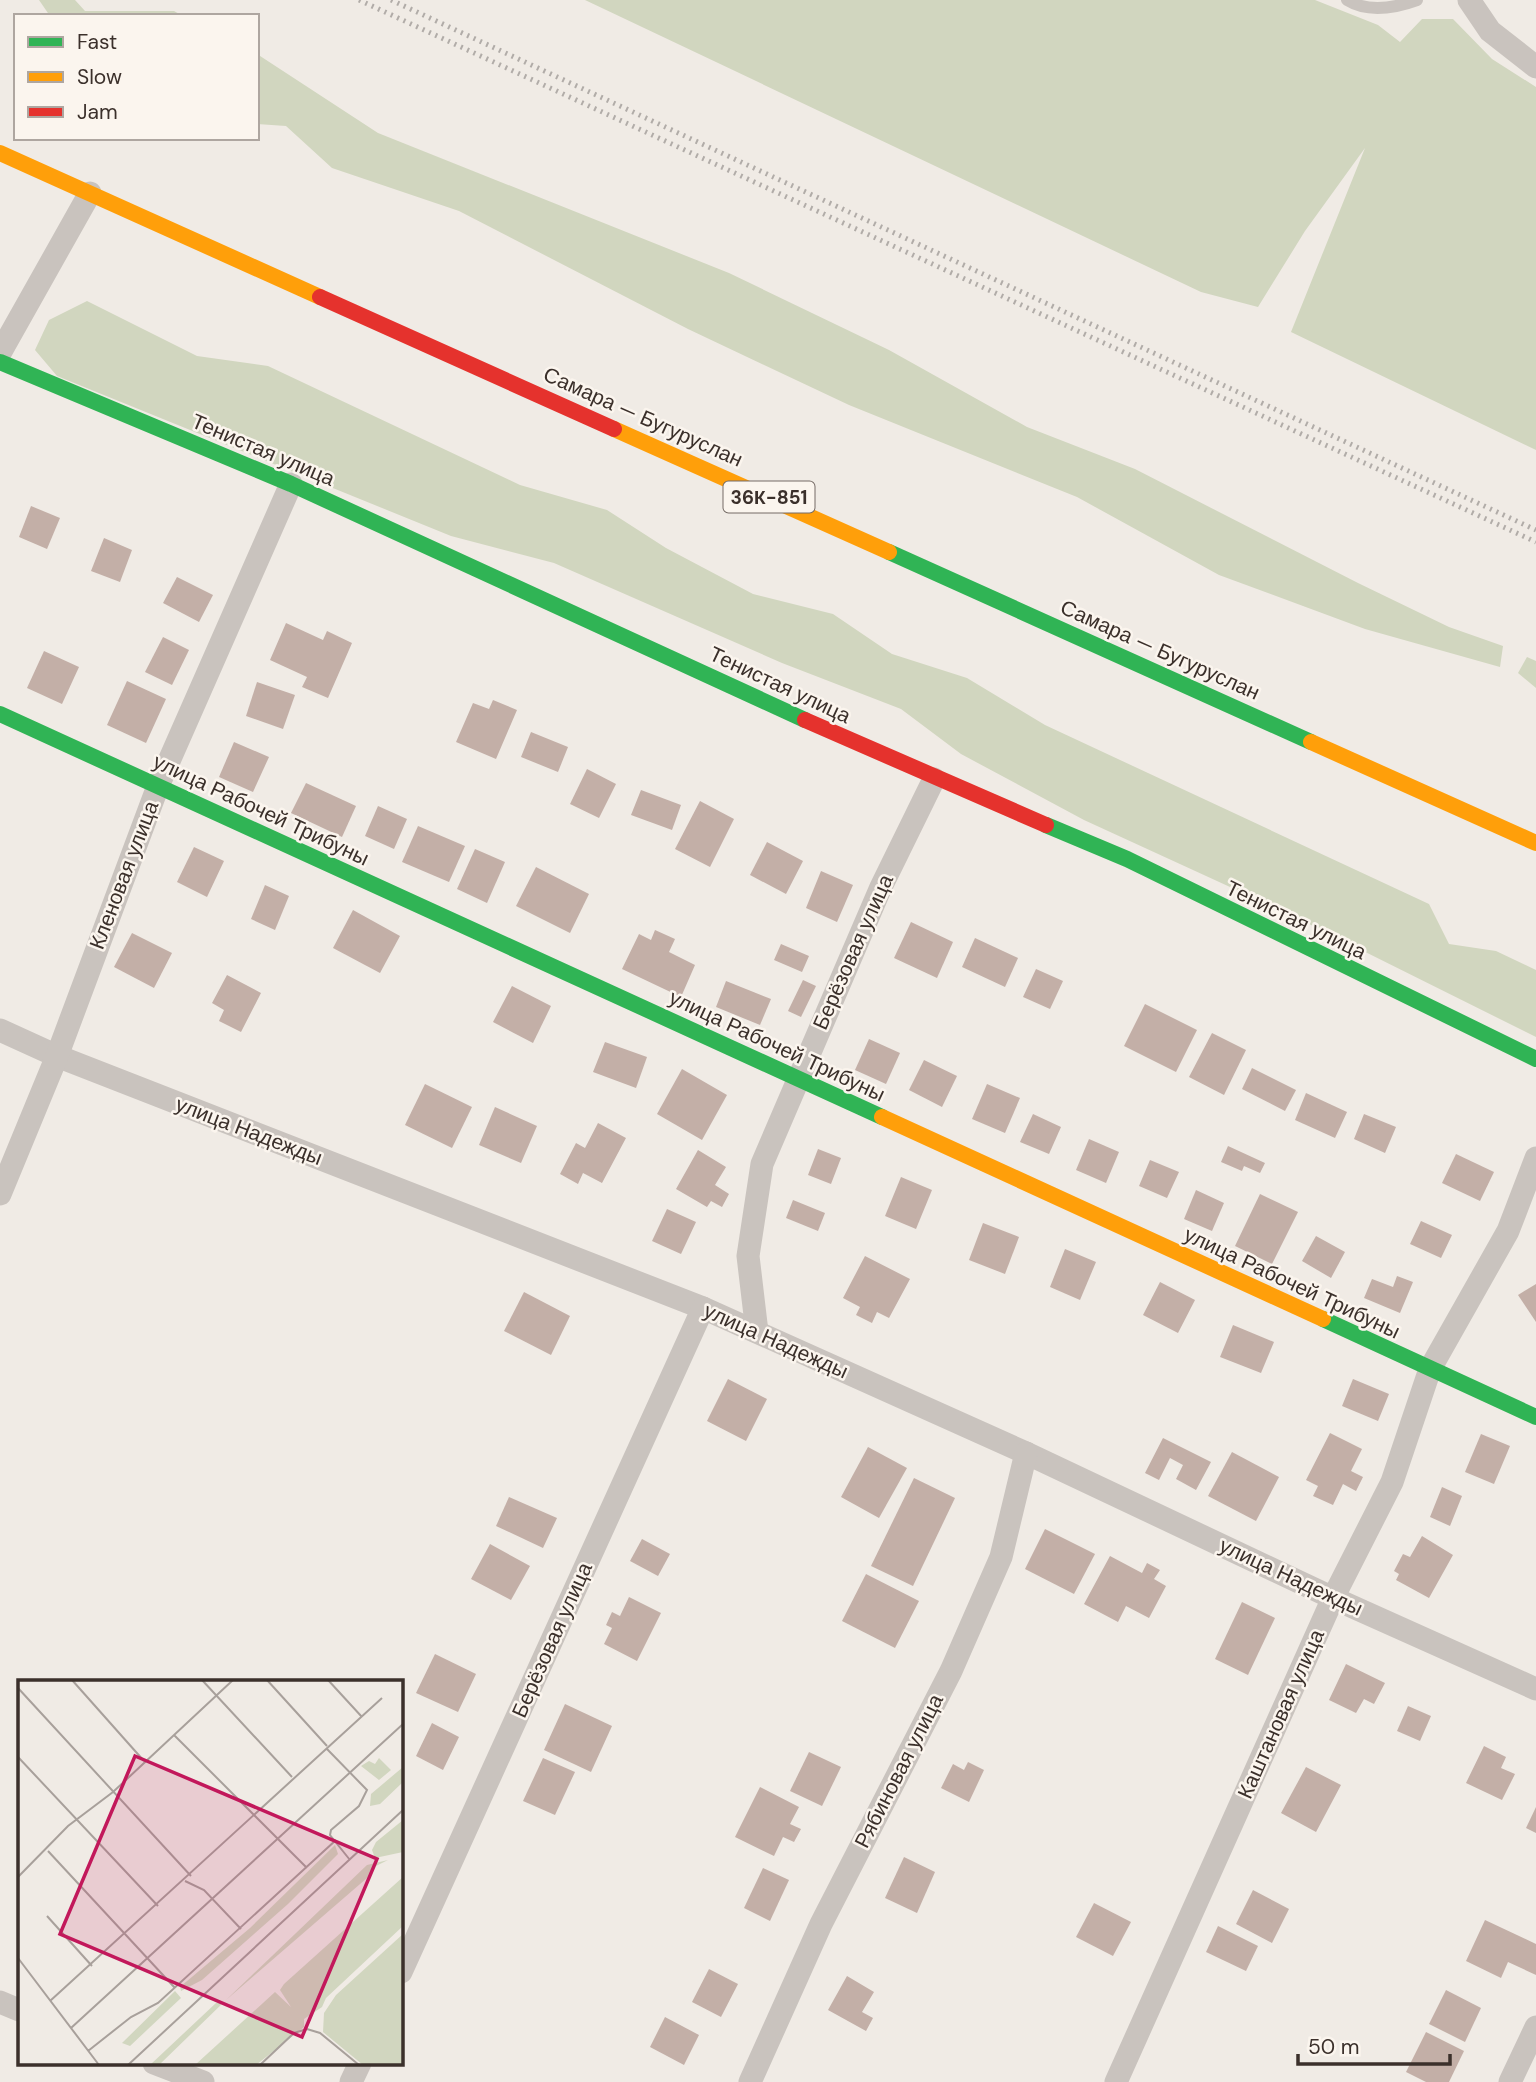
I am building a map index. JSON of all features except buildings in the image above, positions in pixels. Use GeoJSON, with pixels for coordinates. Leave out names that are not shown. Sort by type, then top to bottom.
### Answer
{"type":"FeatureCollection","features":[{"type":"Feature","properties":{"kind":"street"},"geometry":{"type":"LineString","coordinates":[[1469,0],[1490,30],[1536,67]]}},
{"type":"Feature","properties":{"kind":"street","name":"Самара — Бугуруслан"},"geometry":{"type":"LineString","coordinates":[[0,153],[1536,843]]}},
{"type":"Feature","properties":{"kind":"street"},"geometry":{"type":"LineString","coordinates":[[0,353],[90,193]]}},
{"type":"Feature","properties":{"kind":"street","name":"Тенистая улица"},"geometry":{"type":"LineString","coordinates":[[0,362],[290,484],[934,779],[1127,859],[1536,1059]]}},
{"type":"Feature","properties":{"kind":"street","name":"Кленовая улица"},"geometry":{"type":"LineString","coordinates":[[0,1194],[57,1056],[158,786],[290,484]]}},
{"type":"Feature","properties":{"kind":"street","name":"улица Рабочей Трибуны"},"geometry":{"type":"LineString","coordinates":[[0,714],[1536,1418]]}},
{"type":"Feature","properties":{"kind":"street","name":"Берёзовая улица"},"geometry":{"type":"LineString","coordinates":[[757,1332],[748,1256],[762,1164],[881,887],[934,779]]}},
{"type":"Feature","properties":{"kind":"street","name":"улица Надежды"},"geometry":{"type":"LineString","coordinates":[[0,1030],[57,1056],[703,1308],[1026,1453],[1333,1598],[1536,1689]]}},
{"type":"Feature","properties":{"kind":"street","name":"Каштановая улица"},"geometry":{"type":"LineString","coordinates":[[1116,2082],[1333,1598],[1392,1482],[1430,1369],[1508,1231],[1536,1158]]}},
{"type":"Feature","properties":{"kind":"street","name":"Берёзовая улица"},"geometry":{"type":"LineString","coordinates":[[402,1970],[703,1308]]}},
{"type":"Feature","properties":{"kind":"street","name":"Рябиновая улица"},"geometry":{"type":"LineString","coordinates":[[750,2082],[821,1924],[957,1658],[1001,1557],[1026,1453]]}},
{"type":"Feature","properties":{"kind":"street"},"geometry":{"type":"LineString","coordinates":[[1510,2082],[1536,2027]]}},
{"type":"Feature","properties":{"kind":"street"},"geometry":{"type":"LineString","coordinates":[[157,2064],[203,2082]]}},
{"type":"Feature","properties":{"kind":"street"},"geometry":{"type":"LineString","coordinates":[[351,2082],[360,2064]]}},
{"type":"Feature","properties":{"kind":"lane"},"geometry":{"type":"LineString","coordinates":[[1347,0],[1353,4],[1392,9],[1417,0]]}},
{"type":"Feature","properties":{"kind":"green space"},"geometry":{"type":"Polygon","coordinates":[[[39,0],[75,0],[85,11],[174,11],[179,14],[49,14],[39,0]]]}},
{"type":"Feature","properties":{"kind":"green space"},"geometry":{"type":"Polygon","coordinates":[[[585,0],[1315,0],[1378,25],[1400,42],[1422,19],[1453,19],[1492,59],[1536,87],[1536,450],[1291,332],[1365,148],[1305,231],[1258,307],[1201,292],[585,0]]]}},
{"type":"Feature","properties":{"kind":"green space"},"geometry":{"type":"Polygon","coordinates":[[[259,55],[378,133],[729,273],[889,350],[1027,427],[1135,469],[1449,627],[1503,646],[1500,667],[1365,629],[1219,575],[1077,497],[849,405],[688,329],[459,211],[332,168],[286,126],[259,124],[259,55]]]}},
{"type":"Feature","properties":{"kind":"green space"},"geometry":{"type":"Polygon","coordinates":[[[87,301],[197,356],[268,366],[520,485],[607,510],[666,548],[753,594],[833,614],[892,654],[967,678],[1045,725],[1429,904],[1449,944],[1496,951],[1536,970],[1536,1037],[1291,915],[1084,820],[961,754],[901,709],[782,663],[554,563],[451,536],[57,376],[35,350],[49,320],[87,301]]]}},
{"type":"Feature","properties":{"kind":"green space"},"geometry":{"type":"Polygon","coordinates":[[[1527,657],[1536,661],[1536,688],[1518,673],[1527,657]]]}},
{"type":"Feature","properties":{"kind":"railway"},"geometry":{"type":"LineString","coordinates":[[359,0],[1536,542]]}},
{"type":"Feature","properties":{"kind":"railway"},"geometry":{"type":"LineString","coordinates":[[391,0],[1536,530]]}},
{"type":"Feature","properties":{"kind":"traffic: fast"},"geometry":{"type":"LineString","coordinates":[[0,362],[291,484],[805,720]]}},
{"type":"Feature","properties":{"kind":"traffic: fast"},"geometry":{"type":"LineString","coordinates":[[889,552],[1311,742]]}},
{"type":"Feature","properties":{"kind":"traffic: fast"},"geometry":{"type":"LineString","coordinates":[[0,714],[882,1117]]}},
{"type":"Feature","properties":{"kind":"traffic: fast"},"geometry":{"type":"LineString","coordinates":[[1046,825],[1127,859],[1536,1059]]}},
{"type":"Feature","properties":{"kind":"traffic: fast"},"geometry":{"type":"LineString","coordinates":[[1323,1319],[1536,1417]]}},
{"type":"Feature","properties":{"kind":"traffic: slow"},"geometry":{"type":"LineString","coordinates":[[0,153],[320,297]]}},
{"type":"Feature","properties":{"kind":"traffic: slow"},"geometry":{"type":"LineString","coordinates":[[614,429],[889,552]]}},
{"type":"Feature","properties":{"kind":"traffic: slow"},"geometry":{"type":"LineString","coordinates":[[1311,742],[1536,843]]}},
{"type":"Feature","properties":{"kind":"traffic: slow"},"geometry":{"type":"LineString","coordinates":[[882,1117],[1323,1319]]}},
{"type":"Feature","properties":{"kind":"traffic: jam"},"geometry":{"type":"LineString","coordinates":[[320,297],[614,429]]}},
{"type":"Feature","properties":{"kind":"traffic: jam"},"geometry":{"type":"LineString","coordinates":[[805,720],[1046,825]]}}]}
